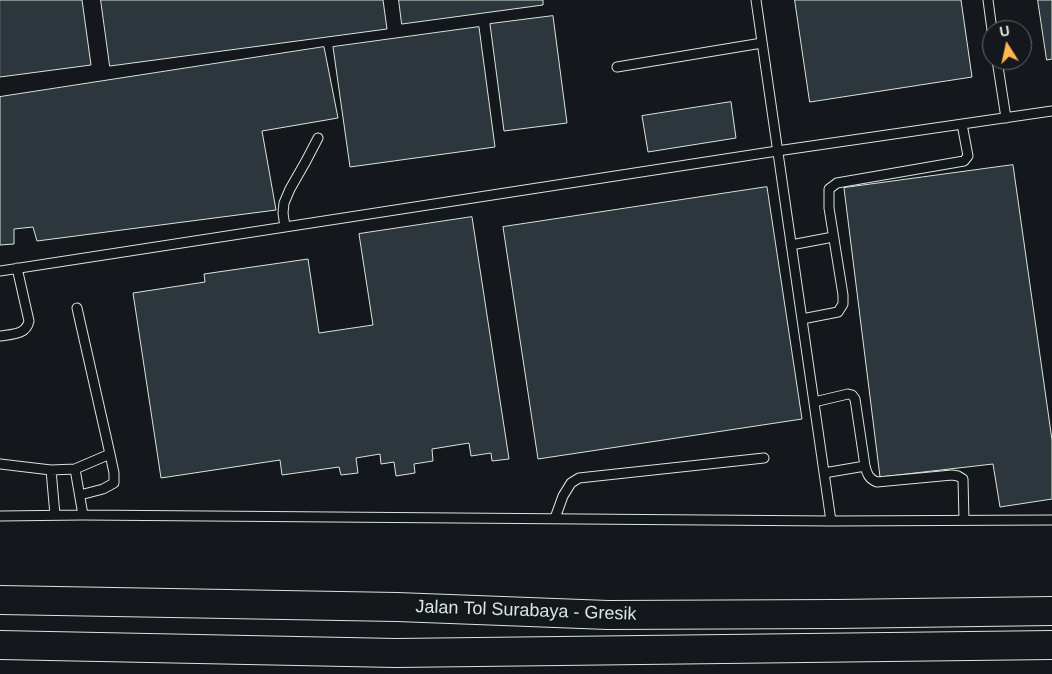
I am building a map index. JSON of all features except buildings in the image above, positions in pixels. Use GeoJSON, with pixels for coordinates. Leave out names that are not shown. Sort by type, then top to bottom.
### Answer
{"type":"FeatureCollection","features":[{"type":"Feature","properties":{"kind":"highway","name":"Jalan Tol Surabaya - Gresik"},"geometry":{"type":"LineString","coordinates":[[0,600],[396,607],[608,615],[836,614],[1052,610]]}},
{"type":"Feature","properties":{"kind":"highway","name":"Jalan Tol Surabaya - Gresik"},"geometry":{"type":"LineString","coordinates":[[0,645],[396,653],[1052,645]]}},
{"type":"Feature","properties":{"kind":"lane"},"geometry":{"type":"LineString","coordinates":[[756,0],[831,521]]}},
{"type":"Feature","properties":{"kind":"lane"},"geometry":{"type":"LineString","coordinates":[[988,0],[991,20]]}},
{"type":"Feature","properties":{"kind":"lane"},"geometry":{"type":"LineString","coordinates":[[617,67],[762,43]]}},
{"type":"Feature","properties":{"kind":"lane"},"geometry":{"type":"LineString","coordinates":[[999,70],[1006,118]]}},
{"type":"Feature","properties":{"kind":"lane"},"geometry":{"type":"LineString","coordinates":[[0,271],[777,151],[1052,111]]}},
{"type":"Feature","properties":{"kind":"lane"},"geometry":{"type":"LineString","coordinates":[[802,320],[838,312],[842,304],[843,295],[829,208],[829,189],[837,183],[964,161],[968,156],[962,124]]}},
{"type":"Feature","properties":{"kind":"lane"},"geometry":{"type":"LineString","coordinates":[[286,227],[283,213],[284,203],[318,138]]}},
{"type":"Feature","properties":{"kind":"lane"},"geometry":{"type":"LineString","coordinates":[[791,245],[834,237]]}},
{"type":"Feature","properties":{"kind":"lane"},"geometry":{"type":"LineString","coordinates":[[0,336],[20,333],[28,325],[17,268]]}},
{"type":"Feature","properties":{"kind":"lane"},"geometry":{"type":"LineString","coordinates":[[77,308],[114,473],[114,483],[103,489],[80,495]]}},
{"type":"Feature","properties":{"kind":"lane"},"geometry":{"type":"LineString","coordinates":[[814,402],[848,394],[852,395],[855,399],[865,466],[868,476],[872,480],[877,482],[952,475],[963,479],[964,520]]}},
{"type":"Feature","properties":{"kind":"lane"},"geometry":{"type":"LineString","coordinates":[[0,464],[52,470],[75,469],[110,454]]}},
{"type":"Feature","properties":{"kind":"lane"},"geometry":{"type":"LineString","coordinates":[[554,518],[563,496],[571,483],[579,478],[764,458]]}},
{"type":"Feature","properties":{"kind":"lane"},"geometry":{"type":"LineString","coordinates":[[824,473],[865,466]]}},
{"type":"Feature","properties":{"kind":"lane"},"geometry":{"type":"LineString","coordinates":[[75,469],[83,515]]}},
{"type":"Feature","properties":{"kind":"lane"},"geometry":{"type":"LineString","coordinates":[[52,470],[55,515]]}},
{"type":"Feature","properties":{"kind":"lane"},"geometry":{"type":"LineString","coordinates":[[0,516],[831,521],[1052,520]]}}]}
